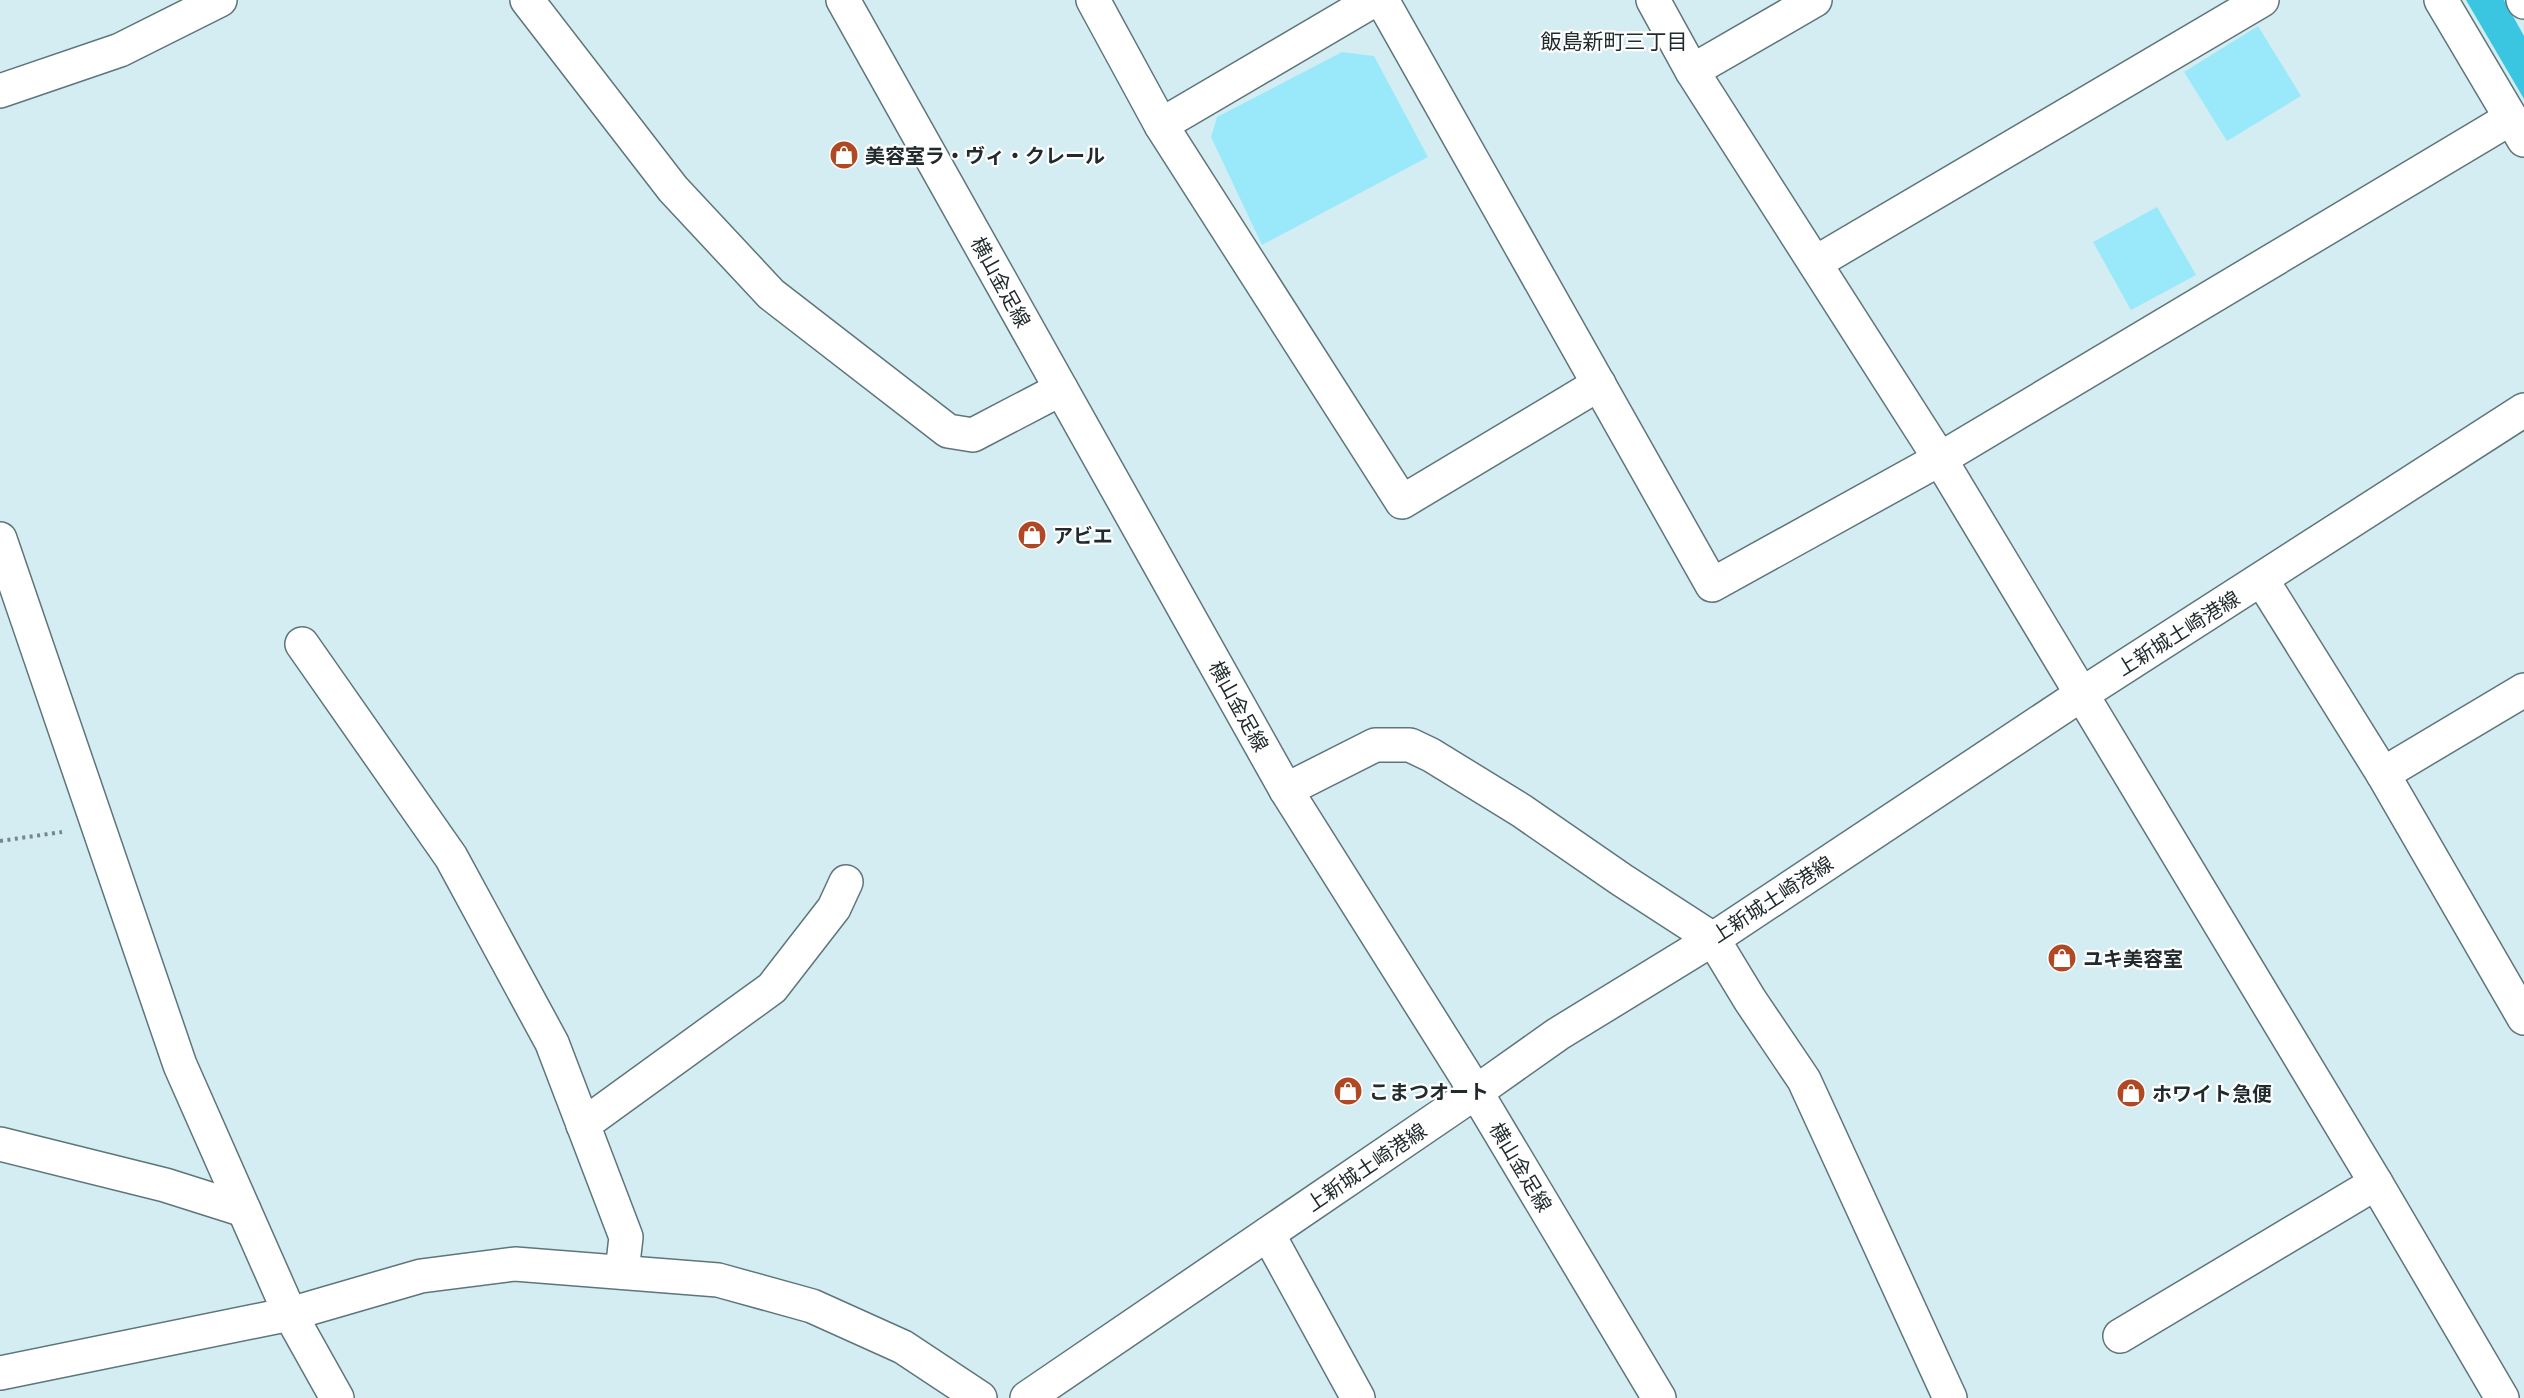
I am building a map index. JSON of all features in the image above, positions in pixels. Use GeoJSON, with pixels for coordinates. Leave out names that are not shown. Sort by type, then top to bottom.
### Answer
{"type":"FeatureCollection","features":[{"type":"Feature","properties":{"kind":"street"},"geometry":{"type":"LineString","coordinates":[[0,91],[120,50],[220,0]]}},
{"type":"Feature","properties":{"kind":"street"},"geometry":{"type":"LineString","coordinates":[[527,0],[673,189],[771,294],[948,431],[973,435],[1061,389]]}},
{"type":"Feature","properties":{"kind":"street","name":"横山金足線"},"geometry":{"type":"LineString","coordinates":[[843,0],[1286,790],[1476,1092],[1659,1398]]}},
{"type":"Feature","properties":{"kind":"street"},"geometry":{"type":"LineString","coordinates":[[1093,0],[1161,125],[1402,502],[1599,384]]}},
{"type":"Feature","properties":{"kind":"street"},"geometry":{"type":"LineString","coordinates":[[1161,125],[1374,0]]}},
{"type":"Feature","properties":{"kind":"street"},"geometry":{"type":"LineString","coordinates":[[1382,0],[1713,585],[1940,459],[2518,129],[2441,0]]}},
{"type":"Feature","properties":{"kind":"street"},"geometry":{"type":"LineString","coordinates":[[1653,0],[1692,71],[1940,459],[2376,1183],[2502,1398]]}},
{"type":"Feature","properties":{"kind":"street"},"geometry":{"type":"LineString","coordinates":[[1692,71],[1815,0]]}},
{"type":"Feature","properties":{"kind":"street"},"geometry":{"type":"LineString","coordinates":[[1815,263],[2262,0]]}},
{"type":"Feature","properties":{"kind":"street","name":"上新城土崎港線"},"geometry":{"type":"LineString","coordinates":[[1027,1398],[1558,1034],[1713,939],[2082,694],[2524,410]]}},
{"type":"Feature","properties":{"kind":"street"},"geometry":{"type":"LineString","coordinates":[[0,539],[180,1065],[290,1314],[337,1398]]}},
{"type":"Feature","properties":{"kind":"street"},"geometry":{"type":"LineString","coordinates":[[2262,579],[2383,774],[2524,1018]]}},
{"type":"Feature","properties":{"kind":"street"},"geometry":{"type":"LineString","coordinates":[[303,644],[452,857],[552,1043],[626,1237],[622,1272]]}},
{"type":"Feature","properties":{"kind":"street"},"geometry":{"type":"LineString","coordinates":[[2383,774],[2524,690]]}},
{"type":"Feature","properties":{"kind":"street"},"geometry":{"type":"LineString","coordinates":[[1286,790],[1375,745],[1410,745],[1431,754],[1522,811],[1713,939],[1750,1000],[1804,1080],[1950,1398]]}},
{"type":"Feature","properties":{"kind":"street"},"geometry":{"type":"LineString","coordinates":[[583,1125],[772,988],[834,908],[846,882]]}},
{"type":"Feature","properties":{"kind":"street"},"geometry":{"type":"LineString","coordinates":[[0,1144],[165,1185],[244,1210]]}},
{"type":"Feature","properties":{"kind":"street"},"geometry":{"type":"LineString","coordinates":[[2120,1336],[2376,1183]]}},
{"type":"Feature","properties":{"kind":"street"},"geometry":{"type":"LineString","coordinates":[[1268,1234],[1358,1398]]}},
{"type":"Feature","properties":{"kind":"street"},"geometry":{"type":"LineString","coordinates":[[0,1373],[290,1314],[421,1276],[515,1264],[718,1280],[812,1306],[903,1347],[980,1398]]}},
{"type":"Feature","properties":{"kind":"path"},"geometry":{"type":"LineString","coordinates":[[0,841],[99,827]]}},
{"type":"Feature","properties":{"kind":"shaded area"},"geometry":{"type":"Polygon","coordinates":[[[2466,0],[2504,0],[2524,36],[2524,99],[2466,0]]]}},
{"type":"Feature","properties":{"kind":"shaded area"},"geometry":{"type":"Polygon","coordinates":[[[2258,26],[2301,96],[2227,141],[2184,72],[2258,26]]]}},
{"type":"Feature","properties":{"kind":"shaded area"},"geometry":{"type":"Polygon","coordinates":[[[1342,52],[1374,56],[1428,157],[1262,245],[1211,137],[1217,117],[1342,52]]]}},
{"type":"Feature","properties":{"kind":"shaded area"},"geometry":{"type":"Polygon","coordinates":[[[2157,207],[2196,275],[2131,310],[2093,242],[2157,207]]]}},
{"type":"Feature","properties":{"kind":"place","name":"美容室ラ・ヴィ・クレール"},"geometry":{"type":"Point","coordinates":[844,155]}},
{"type":"Feature","properties":{"kind":"place","name":"アビエ"},"geometry":{"type":"Point","coordinates":[1032,535]}},
{"type":"Feature","properties":{"kind":"place","name":"ユキ美容室"},"geometry":{"type":"Point","coordinates":[2062,958]}},
{"type":"Feature","properties":{"kind":"place","name":"こまつオート"},"geometry":{"type":"Point","coordinates":[1348,1091]}},
{"type":"Feature","properties":{"kind":"place","name":"ホワイト急便"},"geometry":{"type":"Point","coordinates":[2131,1093]}},
{"type":"Feature","properties":{"kind":"district","name":"飯島新町三丁目"},"geometry":{"type":"Point","coordinates":[1614,41]}}]}
